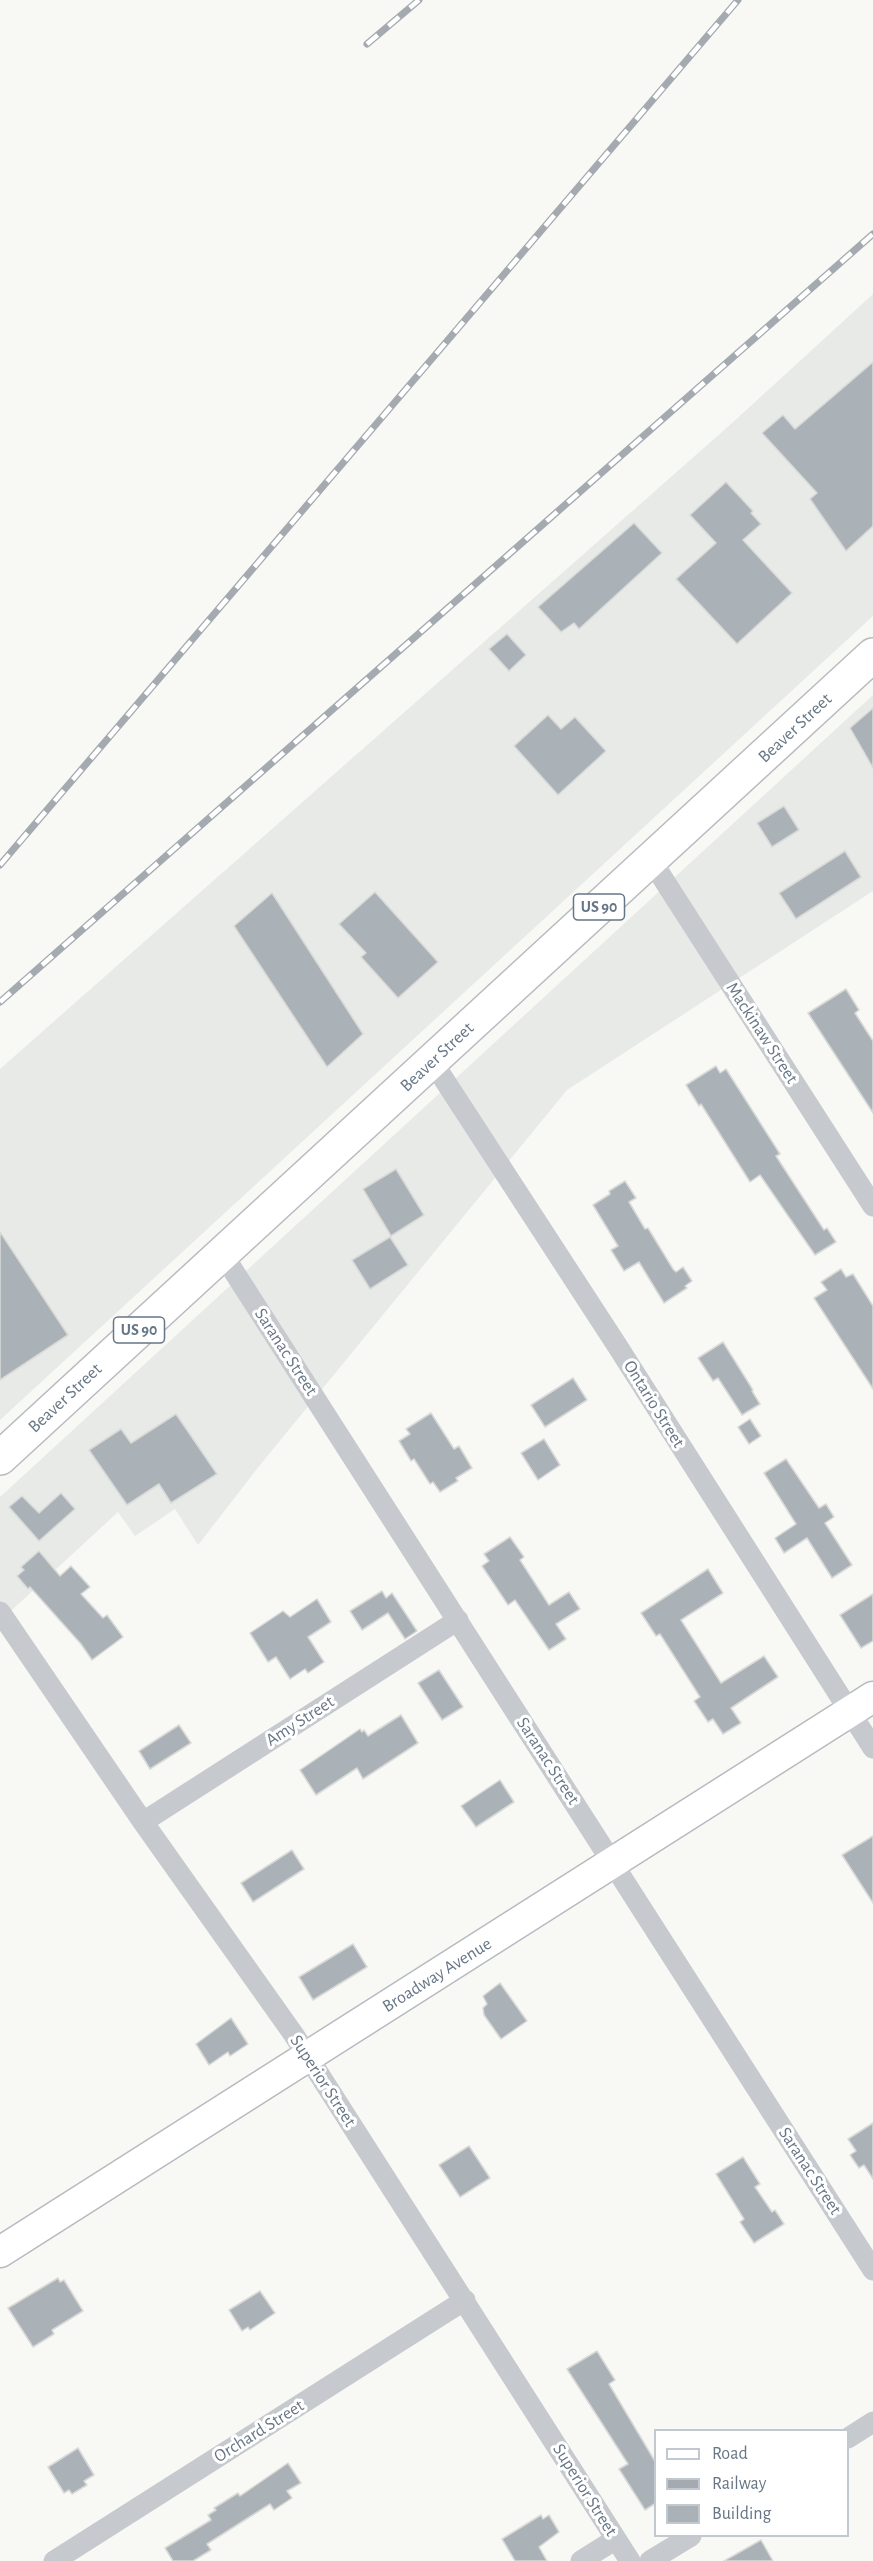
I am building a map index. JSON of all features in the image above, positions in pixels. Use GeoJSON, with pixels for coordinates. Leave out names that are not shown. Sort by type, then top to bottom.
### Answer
{"type":"FeatureCollection","features":[{"type":"Feature","properties":{"kind":"main road","name":"Beaver Street"},"geometry":{"type":"LineString","coordinates":[[0,1458],[873,655]]}},
{"type":"Feature","properties":{"kind":"street","name":"Mackinaw Street"},"geometry":{"type":"LineString","coordinates":[[651,860],[873,1206]]}},
{"type":"Feature","properties":{"kind":"street","name":"Ontario Street"},"geometry":{"type":"LineString","coordinates":[[432,1061],[612,1338],[861,1705],[873,1748]]}},
{"type":"Feature","properties":{"kind":"street","name":"Saranac Street"},"geometry":{"type":"LineString","coordinates":[[222,1253],[873,2270]]}},
{"type":"Feature","properties":{"kind":"street","name":"Superior Street"},"geometry":{"type":"LineString","coordinates":[[0,1612],[143,1822],[308,2057],[630,2561]]}},
{"type":"Feature","properties":{"kind":"street","name":"Amy Street"},"geometry":{"type":"LineString","coordinates":[[143,1822],[458,1620]]}},
{"type":"Feature","properties":{"kind":"street","name":"Broadway Avenue"},"geometry":{"type":"LineString","coordinates":[[0,2252],[861,1705]]}},
{"type":"Feature","properties":{"kind":"street","name":"Orchard Street"},"geometry":{"type":"LineString","coordinates":[[54,2561],[465,2301]]}},
{"type":"Feature","properties":{"kind":"street"},"geometry":{"type":"LineString","coordinates":[[849,2437],[873,2422]]}},
{"type":"Feature","properties":{"kind":"street"},"geometry":{"type":"LineString","coordinates":[[650,2561],[688,2537]]}},
{"type":"Feature","properties":{"kind":"street"},"geometry":{"type":"LineString","coordinates":[[581,2561],[616,2539]]}},
{"type":"Feature","properties":{"kind":"shaded area"},"geometry":{"type":"Polygon","coordinates":[[[873,294],[873,616],[0,1420],[0,1069],[731,424],[873,294]]]}},
{"type":"Feature","properties":{"kind":"shaded area"},"geometry":{"type":"Polygon","coordinates":[[[873,695],[873,891],[567,1090],[260,1465],[198,1545],[175,1509],[135,1536],[118,1512],[0,1621],[0,1497],[873,695]]]}},
{"type":"Feature","properties":{"kind":"building"},"geometry":{"type":"Polygon","coordinates":[[[873,362],[873,526],[846,551],[810,499],[817,493],[762,433],[783,415],[795,429],[873,362]]]}},
{"type":"Feature","properties":{"kind":"building"},"geometry":{"type":"Polygon","coordinates":[[[726,482],[753,511],[751,513],[761,524],[743,540],[792,593],[737,644],[676,579],[716,543],[690,515],[726,482]]]}},
{"type":"Feature","properties":{"kind":"building"},"geometry":{"type":"Polygon","coordinates":[[[634,523],[662,553],[579,629],[574,623],[561,632],[538,607],[634,523]]]}},
{"type":"Feature","properties":{"kind":"building"},"geometry":{"type":"Polygon","coordinates":[[[507,634],[526,655],[509,671],[489,649],[507,634]]]}},
{"type":"Feature","properties":{"kind":"building"},"geometry":{"type":"Polygon","coordinates":[[[873,708],[873,768],[850,728],[873,708]]]}},
{"type":"Feature","properties":{"kind":"building"},"geometry":{"type":"Polygon","coordinates":[[[548,715],[561,729],[575,717],[606,751],[558,795],[514,746],[548,715]]]}},
{"type":"Feature","properties":{"kind":"building"},"geometry":{"type":"Polygon","coordinates":[[[784,806],[799,830],[772,847],[757,823],[784,806]]]}},
{"type":"Feature","properties":{"kind":"building"},"geometry":{"type":"Polygon","coordinates":[[[845,851],[861,877],[796,919],[779,893],[845,851]]]}},
{"type":"Feature","properties":{"kind":"building"},"geometry":{"type":"Polygon","coordinates":[[[375,892],[438,962],[398,998],[361,957],[366,953],[339,924],[375,892]]]}},
{"type":"Feature","properties":{"kind":"building"},"geometry":{"type":"Polygon","coordinates":[[[272,893],[363,1034],[327,1067],[234,926],[272,893]]]}},
{"type":"Feature","properties":{"kind":"building"},"geometry":{"type":"Polygon","coordinates":[[[846,989],[859,1010],[855,1013],[873,1041],[873,1113],[808,1013],[846,989]]]}},
{"type":"Feature","properties":{"kind":"building"},"geometry":{"type":"Polygon","coordinates":[[[716,1066],[720,1073],[726,1069],[780,1154],[776,1156],[824,1230],[827,1228],[836,1242],[815,1255],[760,1175],[750,1182],[701,1104],[699,1106],[686,1085],[716,1066]]]}},
{"type":"Feature","properties":{"kind":"building"},"geometry":{"type":"Polygon","coordinates":[[[396,1169],[424,1215],[391,1236],[363,1189],[396,1169]]]}},
{"type":"Feature","properties":{"kind":"building"},"geometry":{"type":"Polygon","coordinates":[[[625,1181],[636,1198],[629,1202],[645,1229],[648,1228],[673,1269],[676,1272],[683,1267],[692,1281],[685,1286],[687,1288],[664,1303],[639,1262],[624,1271],[611,1250],[618,1246],[593,1205],[625,1181]]]}},
{"type":"Feature","properties":{"kind":"building"},"geometry":{"type":"Polygon","coordinates":[[[0,1232],[68,1335],[0,1380],[0,1232]]]}},
{"type":"Feature","properties":{"kind":"building"},"geometry":{"type":"Polygon","coordinates":[[[390,1237],[408,1265],[370,1289],[352,1260],[390,1237]]]}},
{"type":"Feature","properties":{"kind":"building"},"geometry":{"type":"Polygon","coordinates":[[[841,1269],[846,1277],[853,1274],[873,1306],[873,1389],[814,1298],[827,1290],[821,1282],[841,1269]]]}},
{"type":"Feature","properties":{"kind":"building"},"geometry":{"type":"Polygon","coordinates":[[[723,1342],[760,1404],[742,1415],[718,1378],[713,1381],[698,1358],[723,1342]]]}},
{"type":"Feature","properties":{"kind":"building"},"geometry":{"type":"Polygon","coordinates":[[[573,1378],[587,1400],[545,1427],[531,1405],[573,1378]]]}},
{"type":"Feature","properties":{"kind":"building"},"geometry":{"type":"Polygon","coordinates":[[[431,1413],[454,1449],[459,1446],[472,1468],[456,1478],[458,1481],[440,1492],[433,1482],[430,1484],[414,1459],[411,1461],[399,1441],[410,1434],[406,1429],[431,1413]]]}},
{"type":"Feature","properties":{"kind":"building"},"geometry":{"type":"Polygon","coordinates":[[[176,1414],[217,1474],[171,1503],[159,1484],[127,1505],[89,1450],[121,1429],[131,1443],[176,1414]]]}},
{"type":"Feature","properties":{"kind":"building"},"geometry":{"type":"Polygon","coordinates":[[[750,1419],[761,1436],[749,1444],[738,1427],[750,1419]]]}},
{"type":"Feature","properties":{"kind":"building"},"geometry":{"type":"Polygon","coordinates":[[[544,1439],[560,1465],[538,1480],[521,1453],[544,1439]]]}},
{"type":"Feature","properties":{"kind":"building"},"geometry":{"type":"Polygon","coordinates":[[[786,1459],[819,1508],[826,1504],[834,1517],[825,1523],[852,1565],[832,1578],[807,1538],[784,1553],[775,1538],[796,1524],[764,1473],[786,1459]]]}},
{"type":"Feature","properties":{"kind":"building"},"geometry":{"type":"Polygon","coordinates":[[[61,1493],[75,1509],[39,1541],[9,1507],[22,1496],[39,1513],[61,1493]]]}},
{"type":"Feature","properties":{"kind":"building"},"geometry":{"type":"Polygon","coordinates":[[[510,1537],[524,1557],[520,1560],[549,1605],[569,1592],[580,1609],[556,1624],[566,1639],[549,1650],[515,1600],[508,1605],[482,1566],[489,1561],[484,1554],[510,1537]]]}},
{"type":"Feature","properties":{"kind":"building"},"geometry":{"type":"Polygon","coordinates":[[[39,1551],[60,1576],[71,1566],[90,1587],[81,1594],[103,1618],[107,1615],[123,1637],[92,1660],[81,1644],[30,1587],[28,1589],[17,1576],[24,1570],[21,1567],[39,1551]]]}},
{"type":"Feature","properties":{"kind":"building"},"geometry":{"type":"Polygon","coordinates":[[[708,1569],[723,1593],[681,1620],[721,1683],[764,1656],[778,1677],[731,1708],[741,1723],[723,1734],[713,1719],[708,1722],[694,1701],[700,1697],[660,1634],[656,1636],[641,1613],[708,1569]]]}},
{"type":"Feature","properties":{"kind":"building"},"geometry":{"type":"Polygon","coordinates":[[[382,1591],[386,1598],[392,1593],[417,1631],[405,1639],[388,1613],[362,1630],[350,1611],[382,1591]]]}},
{"type":"Feature","properties":{"kind":"building"},"geometry":{"type":"Polygon","coordinates":[[[873,1594],[873,1641],[861,1648],[840,1615],[873,1594]]]}},
{"type":"Feature","properties":{"kind":"building"},"geometry":{"type":"Polygon","coordinates":[[[317,1599],[331,1622],[308,1637],[324,1662],[308,1673],[305,1669],[290,1679],[276,1657],[268,1662],[250,1633],[283,1611],[290,1617],[317,1599]]]}},
{"type":"Feature","properties":{"kind":"building"},"geometry":{"type":"Polygon","coordinates":[[[439,1670],[463,1707],[442,1720],[418,1683],[439,1670]]]}},
{"type":"Feature","properties":{"kind":"building"},"geometry":{"type":"Polygon","coordinates":[[[401,1715],[418,1743],[363,1779],[357,1768],[316,1795],[300,1770],[360,1729],[362,1732],[364,1730],[368,1736],[401,1715]]]}},
{"type":"Feature","properties":{"kind":"building"},"geometry":{"type":"Polygon","coordinates":[[[179,1725],[191,1743],[150,1769],[139,1751],[179,1725]]]}},
{"type":"Feature","properties":{"kind":"building"},"geometry":{"type":"Polygon","coordinates":[[[500,1780],[514,1802],[476,1827],[461,1806],[500,1780]]]}},
{"type":"Feature","properties":{"kind":"building"},"geometry":{"type":"Polygon","coordinates":[[[873,1836],[873,1903],[842,1855],[873,1836]]]}},
{"type":"Feature","properties":{"kind":"building"},"geometry":{"type":"Polygon","coordinates":[[[292,1850],[304,1869],[253,1902],[241,1883],[292,1850]]]}},
{"type":"Feature","properties":{"kind":"building"},"geometry":{"type":"Polygon","coordinates":[[[353,1944],[367,1967],[313,2000],[299,1977],[353,1944]]]}},
{"type":"Feature","properties":{"kind":"building"},"geometry":{"type":"Polygon","coordinates":[[[500,1983],[527,2021],[501,2039],[484,2015],[483,2008],[487,2004],[483,1996],[500,1983]]]}},
{"type":"Feature","properties":{"kind":"building"},"geometry":{"type":"Polygon","coordinates":[[[231,2018],[248,2044],[230,2056],[228,2052],[209,2065],[196,2044],[231,2018]]]}},
{"type":"Feature","properties":{"kind":"building"},"geometry":{"type":"Polygon","coordinates":[[[873,2123],[873,2179],[864,2165],[859,2168],[850,2155],[856,2151],[848,2139],[873,2123]]]}},
{"type":"Feature","properties":{"kind":"building"},"geometry":{"type":"Polygon","coordinates":[[[469,2146],[490,2178],[460,2197],[439,2165],[469,2146]]]}},
{"type":"Feature","properties":{"kind":"building"},"geometry":{"type":"Polygon","coordinates":[[[743,2157],[760,2184],[755,2187],[772,2212],[775,2210],[784,2224],[754,2243],[740,2222],[744,2219],[716,2174],[743,2157]]]}},
{"type":"Feature","properties":{"kind":"building"},"geometry":{"type":"Polygon","coordinates":[[[58,2278],[60,2282],[64,2280],[83,2311],[52,2330],[54,2334],[33,2347],[8,2308],[58,2278]]]}},
{"type":"Feature","properties":{"kind":"building"},"geometry":{"type":"Polygon","coordinates":[[[260,2291],[275,2313],[250,2330],[248,2327],[242,2331],[229,2310],[260,2291]]]}},
{"type":"Feature","properties":{"kind":"building"},"geometry":{"type":"Polygon","coordinates":[[[597,2351],[615,2380],[609,2384],[654,2460],[654,2504],[645,2510],[619,2469],[628,2464],[567,2369],[597,2351]]]}},
{"type":"Feature","properties":{"kind":"building"},"geometry":{"type":"Polygon","coordinates":[[[78,2448],[94,2475],[84,2481],[87,2485],[72,2494],[69,2490],[64,2493],[48,2467],[78,2448]]]}},
{"type":"Feature","properties":{"kind":"building"},"geometry":{"type":"Polygon","coordinates":[[[288,2463],[301,2483],[287,2491],[292,2498],[274,2510],[270,2504],[207,2544],[211,2550],[193,2561],[173,2561],[165,2548],[211,2520],[208,2515],[216,2510],[214,2508],[238,2493],[240,2496],[288,2463]]]}},
{"type":"Feature","properties":{"kind":"building"},"geometry":{"type":"Polygon","coordinates":[[[541,2515],[543,2519],[549,2515],[559,2532],[539,2547],[547,2561],[515,2561],[502,2539],[541,2515]]]}},
{"type":"Feature","properties":{"kind":"building"},"geometry":{"type":"Polygon","coordinates":[[[761,2540],[773,2561],[724,2561],[761,2540]]]}},
{"type":"Feature","properties":{"kind":"railway"},"geometry":{"type":"LineString","coordinates":[[367,44],[419,0]]}},
{"type":"Feature","properties":{"kind":"railway"},"geometry":{"type":"LineString","coordinates":[[0,865],[738,0]]}},
{"type":"Feature","properties":{"kind":"railway"},"geometry":{"type":"LineString","coordinates":[[0,1002],[873,234]]}}]}
